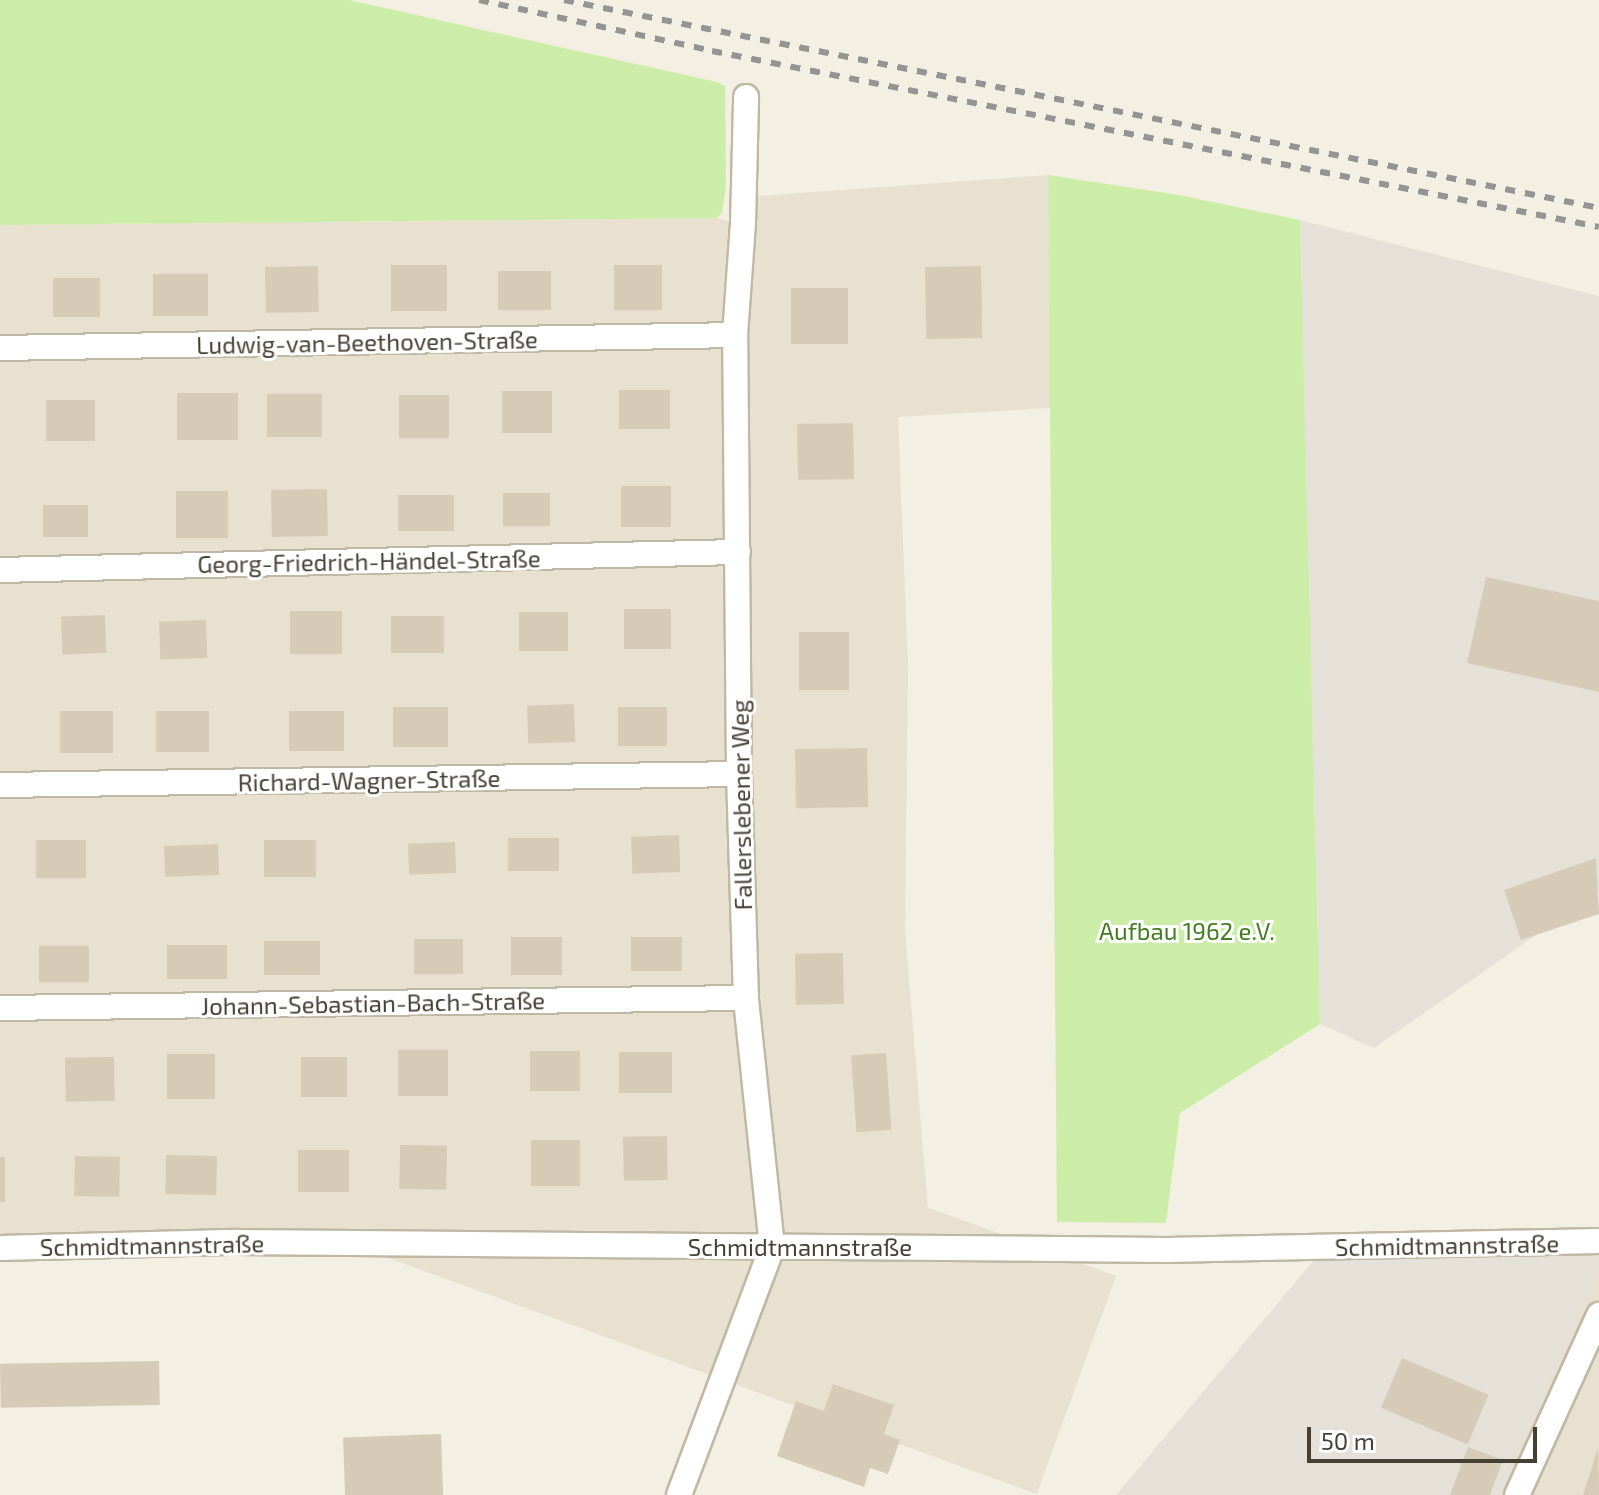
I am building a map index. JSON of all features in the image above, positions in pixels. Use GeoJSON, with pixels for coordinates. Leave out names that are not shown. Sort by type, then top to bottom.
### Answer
{"type":"FeatureCollection","features":[{"type":"Feature","properties":{"kind":"street","name":"Fallerslebener Weg"},"geometry":{"type":"LineString","coordinates":[[679,1495],[772,1247],[746,998],[739,774],[735,335],[743,224],[746,97]]}},
{"type":"Feature","properties":{"kind":"street","name":"Ludwig-van-Beethoven-Straße"},"geometry":{"type":"LineString","coordinates":[[0,348],[735,335]]}},
{"type":"Feature","properties":{"kind":"street","name":"Georg-Friedrich-Händel-Straße"},"geometry":{"type":"LineString","coordinates":[[0,570],[738,552]]}},
{"type":"Feature","properties":{"kind":"street","name":"Richard-Wagner-Straße"},"geometry":{"type":"LineString","coordinates":[[0,785],[739,774]]}},
{"type":"Feature","properties":{"kind":"street","name":"Johann-Sebastian-Bach-Straße"},"geometry":{"type":"LineString","coordinates":[[0,1008],[746,998]]}},
{"type":"Feature","properties":{"kind":"street","name":"Schmidtmannstraße"},"geometry":{"type":"LineString","coordinates":[[0,1248],[237,1242],[1166,1250],[1599,1241]]}},
{"type":"Feature","properties":{"kind":"street"},"geometry":{"type":"LineString","coordinates":[[1526,1493],[1599,1315]]}},
{"type":"Feature","properties":{"kind":"shaded area"},"geometry":{"type":"Polygon","coordinates":[[[1048,175],[1051,408],[898,417],[908,665],[905,931],[929,1221],[769,1215],[772,1247],[0,1248],[0,225],[717,218],[742,224],[743,197],[1048,175]]]}},
{"type":"Feature","properties":{"kind":"shaded area"},"geometry":{"type":"Polygon","coordinates":[[[1300,220],[1599,296],[1599,891],[1374,1048],[1320,1024],[1300,220]]]}},
{"type":"Feature","properties":{"kind":"shaded area"},"geometry":{"type":"Polygon","coordinates":[[[67,894],[1116,1276],[1037,1494],[0,1117],[0,1079],[67,894]]]}},
{"type":"Feature","properties":{"kind":"shaded area"},"geometry":{"type":"Polygon","coordinates":[[[1599,1228],[1599,1271],[1500,1495],[1116,1495],[1325,1247],[1599,1228]]]}},
{"type":"Feature","properties":{"kind":"shaded area"},"geometry":{"type":"Polygon","coordinates":[[[1599,1269],[1599,1495],[1499,1495],[1599,1269]]]}},
{"type":"Feature","properties":{"kind":"green space"},"geometry":{"type":"Polygon","coordinates":[[[0,0],[349,0],[717,82],[725,86],[726,186],[722,213],[717,218],[0,225],[0,0]]]}},
{"type":"Feature","properties":{"kind":"green space","name":"Aufbau 1962 e.V."},"geometry":{"type":"Polygon","coordinates":[[[1048,175],[1179,195],[1300,220],[1320,1024],[1180,1113],[1166,1223],[1057,1222],[1048,175]]]}},
{"type":"Feature","properties":{"kind":"building"},"geometry":{"type":"Polygon","coordinates":[[[391,265],[447,265],[447,311],[391,311],[391,265]]]}},
{"type":"Feature","properties":{"kind":"building"},"geometry":{"type":"Polygon","coordinates":[[[614,265],[662,265],[662,310],[614,310],[614,265]]]}},
{"type":"Feature","properties":{"kind":"building"},"geometry":{"type":"Polygon","coordinates":[[[318,266],[319,312],[266,313],[265,267],[318,266]]]}},
{"type":"Feature","properties":{"kind":"building"},"geometry":{"type":"Polygon","coordinates":[[[981,266],[982,338],[926,339],[925,267],[981,266]]]}},
{"type":"Feature","properties":{"kind":"building"},"geometry":{"type":"Polygon","coordinates":[[[498,271],[551,271],[551,310],[498,310],[498,271]]]}},
{"type":"Feature","properties":{"kind":"building"},"geometry":{"type":"Polygon","coordinates":[[[153,274],[208,274],[208,316],[153,316],[153,274]]]}},
{"type":"Feature","properties":{"kind":"building"},"geometry":{"type":"Polygon","coordinates":[[[53,278],[100,278],[100,317],[53,317],[53,278]]]}},
{"type":"Feature","properties":{"kind":"building"},"geometry":{"type":"Polygon","coordinates":[[[791,288],[848,288],[848,344],[791,344],[791,288]]]}},
{"type":"Feature","properties":{"kind":"building"},"geometry":{"type":"Polygon","coordinates":[[[619,390],[670,390],[670,429],[619,429],[619,390]]]}},
{"type":"Feature","properties":{"kind":"building"},"geometry":{"type":"Polygon","coordinates":[[[502,391],[552,391],[552,433],[502,433],[502,391]]]}},
{"type":"Feature","properties":{"kind":"building"},"geometry":{"type":"Polygon","coordinates":[[[177,393],[238,393],[238,440],[177,440],[177,393]]]}},
{"type":"Feature","properties":{"kind":"building"},"geometry":{"type":"Polygon","coordinates":[[[267,394],[322,394],[322,437],[267,437],[267,394]]]}},
{"type":"Feature","properties":{"kind":"building"},"geometry":{"type":"Polygon","coordinates":[[[399,395],[449,395],[449,438],[399,438],[399,395]]]}},
{"type":"Feature","properties":{"kind":"building"},"geometry":{"type":"Polygon","coordinates":[[[46,400],[95,400],[95,441],[46,441],[46,400]]]}},
{"type":"Feature","properties":{"kind":"building"},"geometry":{"type":"Polygon","coordinates":[[[853,423],[854,479],[798,480],[797,424],[853,423]]]}},
{"type":"Feature","properties":{"kind":"building"},"geometry":{"type":"Polygon","coordinates":[[[621,486],[671,486],[671,527],[621,527],[621,486]]]}},
{"type":"Feature","properties":{"kind":"building"},"geometry":{"type":"Polygon","coordinates":[[[327,489],[328,536],[272,537],[271,490],[327,489]]]}},
{"type":"Feature","properties":{"kind":"building"},"geometry":{"type":"Polygon","coordinates":[[[176,491],[228,491],[228,538],[176,538],[176,491]]]}},
{"type":"Feature","properties":{"kind":"building"},"geometry":{"type":"Polygon","coordinates":[[[503,493],[550,493],[550,526],[503,526],[503,493]]]}},
{"type":"Feature","properties":{"kind":"building"},"geometry":{"type":"Polygon","coordinates":[[[398,495],[454,495],[454,531],[398,531],[398,495]]]}},
{"type":"Feature","properties":{"kind":"building"},"geometry":{"type":"Polygon","coordinates":[[[43,505],[88,505],[88,537],[43,537],[43,505]]]}},
{"type":"Feature","properties":{"kind":"building"},"geometry":{"type":"Polygon","coordinates":[[[1486,577],[1599,601],[1599,692],[1467,663],[1486,577]]]}},
{"type":"Feature","properties":{"kind":"building"},"geometry":{"type":"Polygon","coordinates":[[[624,609],[671,609],[671,649],[624,649],[624,609]]]}},
{"type":"Feature","properties":{"kind":"building"},"geometry":{"type":"Polygon","coordinates":[[[290,611],[342,611],[342,654],[290,654],[290,611]]]}},
{"type":"Feature","properties":{"kind":"building"},"geometry":{"type":"Polygon","coordinates":[[[519,612],[568,612],[568,651],[519,651],[519,612]]]}},
{"type":"Feature","properties":{"kind":"building"},"geometry":{"type":"Polygon","coordinates":[[[105,615],[106,653],[62,655],[61,617],[105,615]]]}},
{"type":"Feature","properties":{"kind":"building"},"geometry":{"type":"Polygon","coordinates":[[[391,616],[444,616],[444,653],[391,653],[391,616]]]}},
{"type":"Feature","properties":{"kind":"building"},"geometry":{"type":"Polygon","coordinates":[[[206,620],[207,658],[160,660],[159,622],[206,620]]]}},
{"type":"Feature","properties":{"kind":"building"},"geometry":{"type":"Polygon","coordinates":[[[799,632],[849,632],[849,690],[799,690],[799,632]]]}},
{"type":"Feature","properties":{"kind":"building"},"geometry":{"type":"Polygon","coordinates":[[[574,704],[575,742],[528,744],[527,706],[574,704]]]}},
{"type":"Feature","properties":{"kind":"building"},"geometry":{"type":"Polygon","coordinates":[[[393,707],[448,707],[448,747],[393,747],[393,707]]]}},
{"type":"Feature","properties":{"kind":"building"},"geometry":{"type":"Polygon","coordinates":[[[618,707],[667,707],[667,746],[618,746],[618,707]]]}},
{"type":"Feature","properties":{"kind":"building"},"geometry":{"type":"Polygon","coordinates":[[[60,711],[113,711],[113,753],[60,753],[60,711]]]}},
{"type":"Feature","properties":{"kind":"building"},"geometry":{"type":"Polygon","coordinates":[[[156,711],[209,711],[209,752],[156,752],[156,711]]]}},
{"type":"Feature","properties":{"kind":"building"},"geometry":{"type":"Polygon","coordinates":[[[289,711],[344,711],[344,751],[289,751],[289,711]]]}},
{"type":"Feature","properties":{"kind":"building"},"geometry":{"type":"Polygon","coordinates":[[[867,748],[868,807],[796,808],[795,749],[867,748]]]}},
{"type":"Feature","properties":{"kind":"building"},"geometry":{"type":"Polygon","coordinates":[[[679,835],[680,872],[632,874],[631,837],[679,835]]]}},
{"type":"Feature","properties":{"kind":"building"},"geometry":{"type":"Polygon","coordinates":[[[508,838],[559,838],[559,871],[508,871],[508,838]]]}},
{"type":"Feature","properties":{"kind":"building"},"geometry":{"type":"Polygon","coordinates":[[[36,840],[86,840],[86,878],[36,878],[36,840]]]}},
{"type":"Feature","properties":{"kind":"building"},"geometry":{"type":"Polygon","coordinates":[[[264,840],[316,840],[316,877],[264,877],[264,840]]]}},
{"type":"Feature","properties":{"kind":"building"},"geometry":{"type":"Polygon","coordinates":[[[455,842],[456,873],[409,875],[408,844],[455,842]]]}},
{"type":"Feature","properties":{"kind":"building"},"geometry":{"type":"Polygon","coordinates":[[[218,844],[219,875],[165,877],[164,846],[218,844]]]}},
{"type":"Feature","properties":{"kind":"building"},"geometry":{"type":"Polygon","coordinates":[[[1596,858],[1599,914],[1521,940],[1504,890],[1596,858]]]}},
{"type":"Feature","properties":{"kind":"building"},"geometry":{"type":"Polygon","coordinates":[[[511,937],[562,937],[562,975],[511,975],[511,937]]]}},
{"type":"Feature","properties":{"kind":"building"},"geometry":{"type":"Polygon","coordinates":[[[631,937],[682,937],[682,971],[631,971],[631,937]]]}},
{"type":"Feature","properties":{"kind":"building"},"geometry":{"type":"Polygon","coordinates":[[[414,939],[463,939],[463,974],[414,974],[414,939]]]}},
{"type":"Feature","properties":{"kind":"building"},"geometry":{"type":"Polygon","coordinates":[[[264,941],[320,941],[320,975],[264,975],[264,941]]]}},
{"type":"Feature","properties":{"kind":"building"},"geometry":{"type":"Polygon","coordinates":[[[167,945],[227,945],[227,979],[167,979],[167,945]]]}},
{"type":"Feature","properties":{"kind":"building"},"geometry":{"type":"Polygon","coordinates":[[[39,946],[89,946],[89,982],[39,982],[39,946]]]}},
{"type":"Feature","properties":{"kind":"building"},"geometry":{"type":"Polygon","coordinates":[[[843,953],[844,1004],[796,1005],[795,954],[843,953]]]}},
{"type":"Feature","properties":{"kind":"building"},"geometry":{"type":"Polygon","coordinates":[[[398,1050],[448,1050],[448,1096],[398,1096],[398,1050]]]}},
{"type":"Feature","properties":{"kind":"building"},"geometry":{"type":"Polygon","coordinates":[[[530,1051],[580,1051],[580,1091],[530,1091],[530,1051]]]}},
{"type":"Feature","properties":{"kind":"building"},"geometry":{"type":"Polygon","coordinates":[[[619,1052],[672,1052],[672,1093],[619,1093],[619,1052]]]}},
{"type":"Feature","properties":{"kind":"building"},"geometry":{"type":"Polygon","coordinates":[[[886,1053],[891,1130],[856,1132],[851,1055],[886,1053]]]}},
{"type":"Feature","properties":{"kind":"building"},"geometry":{"type":"Polygon","coordinates":[[[167,1054],[215,1054],[215,1099],[167,1099],[167,1054]]]}},
{"type":"Feature","properties":{"kind":"building"},"geometry":{"type":"Polygon","coordinates":[[[114,1057],[115,1101],[66,1102],[65,1058],[114,1057]]]}},
{"type":"Feature","properties":{"kind":"building"},"geometry":{"type":"Polygon","coordinates":[[[301,1057],[347,1057],[347,1097],[301,1097],[301,1057]]]}},
{"type":"Feature","properties":{"kind":"building"},"geometry":{"type":"Polygon","coordinates":[[[667,1136],[668,1180],[624,1181],[623,1137],[667,1136]]]}},
{"type":"Feature","properties":{"kind":"building"},"geometry":{"type":"Polygon","coordinates":[[[531,1140],[580,1140],[580,1186],[531,1186],[531,1140]]]}},
{"type":"Feature","properties":{"kind":"building"},"geometry":{"type":"Polygon","coordinates":[[[400,1145],[447,1146],[446,1190],[399,1189],[400,1145]]]}},
{"type":"Feature","properties":{"kind":"building"},"geometry":{"type":"Polygon","coordinates":[[[298,1150],[349,1150],[349,1192],[298,1192],[298,1150]]]}},
{"type":"Feature","properties":{"kind":"building"},"geometry":{"type":"Polygon","coordinates":[[[166,1155],[217,1156],[216,1195],[165,1194],[166,1155]]]}},
{"type":"Feature","properties":{"kind":"building"},"geometry":{"type":"Polygon","coordinates":[[[75,1156],[120,1157],[119,1197],[74,1196],[75,1156]]]}},
{"type":"Feature","properties":{"kind":"building"},"geometry":{"type":"Polygon","coordinates":[[[0,1157],[5,1157],[5,1202],[0,1202],[0,1157]]]}},
{"type":"Feature","properties":{"kind":"building"},"geometry":{"type":"Polygon","coordinates":[[[1402,1358],[1489,1395],[1467,1444],[1381,1408],[1402,1358]]]}},
{"type":"Feature","properties":{"kind":"building"},"geometry":{"type":"Polygon","coordinates":[[[159,1361],[160,1405],[1,1408],[0,1364],[159,1361]]]}},
{"type":"Feature","properties":{"kind":"building"},"geometry":{"type":"Polygon","coordinates":[[[833,1384],[894,1405],[884,1434],[900,1440],[888,1474],[870,1468],[864,1487],[777,1456],[796,1401],[824,1411],[833,1384]]]}},
{"type":"Feature","properties":{"kind":"building"},"geometry":{"type":"Polygon","coordinates":[[[441,1434],[443,1495],[345,1495],[343,1437],[441,1434]]]}},
{"type":"Feature","properties":{"kind":"building"},"geometry":{"type":"Polygon","coordinates":[[[1468,1447],[1503,1460],[1490,1495],[1450,1495],[1468,1447]]]}},
{"type":"Feature","properties":{"kind":"building"},"geometry":{"type":"Polygon","coordinates":[[[1598,1448],[1599,1495],[1583,1495],[1598,1448]]]}},
{"type":"Feature","properties":{"kind":"railway"},"geometry":{"type":"LineString","coordinates":[[479,0],[712,51],[1599,227]]}},
{"type":"Feature","properties":{"kind":"railway"},"geometry":{"type":"LineString","coordinates":[[564,0],[1599,208]]}}]}
